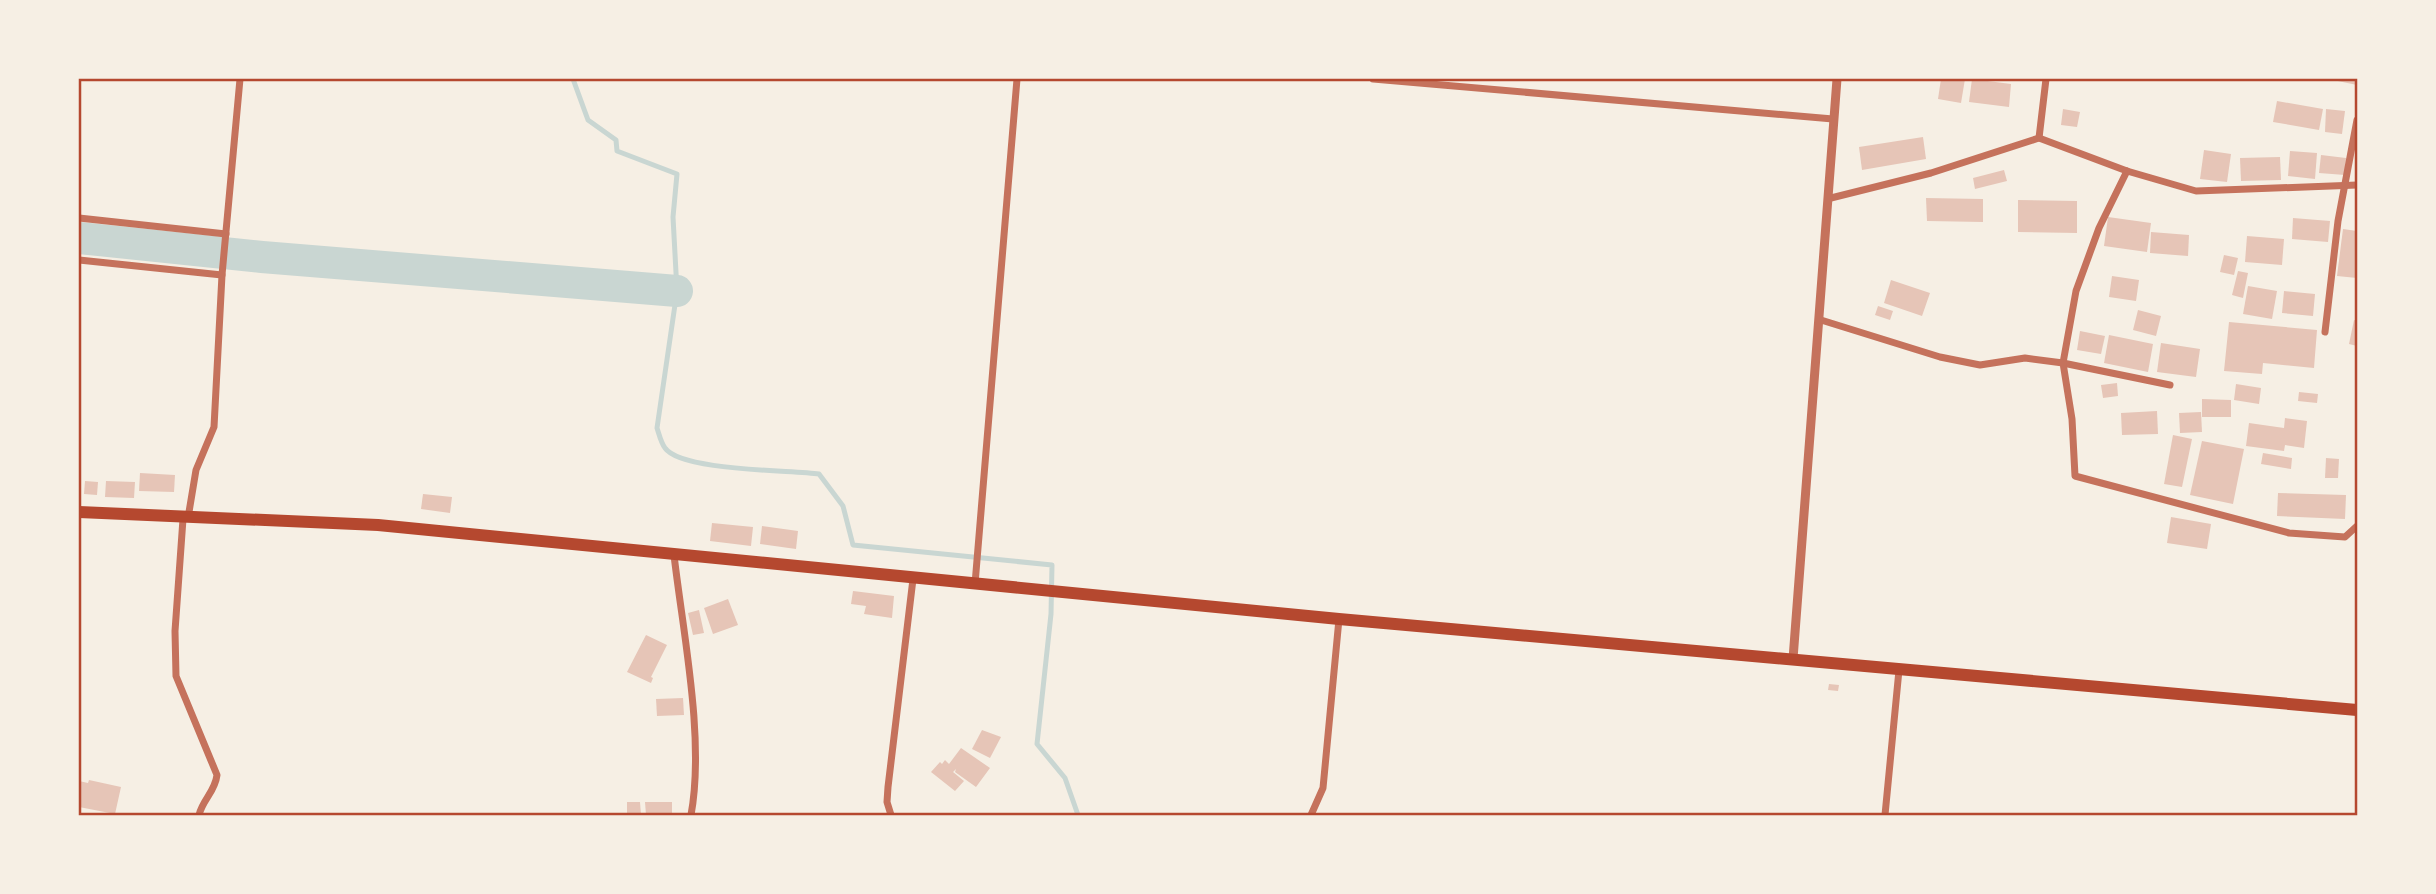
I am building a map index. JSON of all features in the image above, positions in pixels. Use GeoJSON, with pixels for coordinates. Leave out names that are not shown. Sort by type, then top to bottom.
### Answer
{"type":"FeatureCollection","features":[{"type":"Feature","properties":{"kind":"main road"},"geometry":{"type":"LineString","coordinates":[[79,512],[185,519],[378,525],[975,585],[2357,710]]}},
{"type":"Feature","properties":{"kind":"street"},"geometry":{"type":"LineString","coordinates":[[200,815],[203,803],[215,788],[217,775],[176,677],[175,631],[185,519],[196,470],[214,427],[222,275],[240,79]]}},
{"type":"Feature","properties":{"kind":"street"},"geometry":{"type":"LineString","coordinates":[[975,585],[1017,79]]}},
{"type":"Feature","properties":{"kind":"street"},"geometry":{"type":"LineString","coordinates":[[1373,79],[1833,119]]}},
{"type":"Feature","properties":{"kind":"street"},"geometry":{"type":"LineString","coordinates":[[1793,659],[1821,320],[1837,79]]}},
{"type":"Feature","properties":{"kind":"street"},"geometry":{"type":"LineString","coordinates":[[2039,138],[2046,79]]}},
{"type":"Feature","properties":{"kind":"street"},"geometry":{"type":"LineString","coordinates":[[2325,332],[2338,221],[2347,186],[2357,120]]}},
{"type":"Feature","properties":{"kind":"street"},"geometry":{"type":"LineString","coordinates":[[1830,198],[1931,173],[2039,138],[2127,171],[2196,191],[2357,185]]}},
{"type":"Feature","properties":{"kind":"street"},"geometry":{"type":"LineString","coordinates":[[2127,171],[2099,228],[2076,291],[2063,363],[2072,419],[2075,476],[2289,533],[2345,537],[2357,526]]}},
{"type":"Feature","properties":{"kind":"street"},"geometry":{"type":"LineString","coordinates":[[79,218],[226,234]]}},
{"type":"Feature","properties":{"kind":"street"},"geometry":{"type":"LineString","coordinates":[[79,260],[222,275]]}},
{"type":"Feature","properties":{"kind":"street"},"geometry":{"type":"LineString","coordinates":[[1821,320],[1940,357],[1979,365],[2025,358],[2170,385]]}},
{"type":"Feature","properties":{"kind":"street"},"geometry":{"type":"LineString","coordinates":[[674,555],[696,750],[696,788],[691,815]]}},
{"type":"Feature","properties":{"kind":"street"},"geometry":{"type":"LineString","coordinates":[[891,815],[887,802],[888,787],[913,579]]}},
{"type":"Feature","properties":{"kind":"street"},"geometry":{"type":"LineString","coordinates":[[1311,815],[1323,788],[1339,619]]}},
{"type":"Feature","properties":{"kind":"street"},"geometry":{"type":"LineString","coordinates":[[1885,815],[1899,670]]}},
{"type":"Feature","properties":{"kind":"building"},"geometry":{"type":"Polygon","coordinates":[[[1941,79],[1965,79],[1961,103],[1938,99],[1941,79]]]}},
{"type":"Feature","properties":{"kind":"building"},"geometry":{"type":"Polygon","coordinates":[[[1972,79],[2011,84],[2009,107],[1969,102],[1972,79]]]}},
{"type":"Feature","properties":{"kind":"building"},"geometry":{"type":"Polygon","coordinates":[[[2357,79],[2357,85],[2333,80],[2357,79]]]}},
{"type":"Feature","properties":{"kind":"building"},"geometry":{"type":"Polygon","coordinates":[[[2277,101],[2323,109],[2319,130],[2273,122],[2277,101]]]}},
{"type":"Feature","properties":{"kind":"building"},"geometry":{"type":"Polygon","coordinates":[[[2063,109],[2080,112],[2077,127],[2061,125],[2063,109]]]}},
{"type":"Feature","properties":{"kind":"building"},"geometry":{"type":"Polygon","coordinates":[[[2326,109],[2345,111],[2342,134],[2325,132],[2326,109]]]}},
{"type":"Feature","properties":{"kind":"building"},"geometry":{"type":"Polygon","coordinates":[[[1923,137],[1926,159],[1862,170],[1859,147],[1923,137]]]}},
{"type":"Feature","properties":{"kind":"building"},"geometry":{"type":"Polygon","coordinates":[[[2204,150],[2231,154],[2227,182],[2200,179],[2204,150]]]}},
{"type":"Feature","properties":{"kind":"building"},"geometry":{"type":"Polygon","coordinates":[[[2290,151],[2317,153],[2315,179],[2288,176],[2290,151]]]}},
{"type":"Feature","properties":{"kind":"building"},"geometry":{"type":"Polygon","coordinates":[[[2321,155],[2346,158],[2345,175],[2319,173],[2321,155]]]}},
{"type":"Feature","properties":{"kind":"building"},"geometry":{"type":"Polygon","coordinates":[[[2280,157],[2281,180],[2241,181],[2240,158],[2280,157]]]}},
{"type":"Feature","properties":{"kind":"building"},"geometry":{"type":"Polygon","coordinates":[[[2004,170],[2007,181],[1975,189],[1973,178],[2004,170]]]}},
{"type":"Feature","properties":{"kind":"building"},"geometry":{"type":"Polygon","coordinates":[[[1926,198],[1983,199],[1983,222],[1927,221],[1926,198]]]}},
{"type":"Feature","properties":{"kind":"building"},"geometry":{"type":"Polygon","coordinates":[[[2018,200],[2077,201],[2077,233],[2018,232],[2018,200]]]}},
{"type":"Feature","properties":{"kind":"building"},"geometry":{"type":"Polygon","coordinates":[[[2108,217],[2151,223],[2147,252],[2104,246],[2108,217]]]}},
{"type":"Feature","properties":{"kind":"building"},"geometry":{"type":"Polygon","coordinates":[[[2293,218],[2330,221],[2328,242],[2292,239],[2293,218]]]}},
{"type":"Feature","properties":{"kind":"building"},"geometry":{"type":"Polygon","coordinates":[[[2343,229],[2357,231],[2357,278],[2337,276],[2343,229]]]}},
{"type":"Feature","properties":{"kind":"building"},"geometry":{"type":"Polygon","coordinates":[[[2151,232],[2189,235],[2188,256],[2150,253],[2151,232]]]}},
{"type":"Feature","properties":{"kind":"building"},"geometry":{"type":"Polygon","coordinates":[[[2247,236],[2284,239],[2282,265],[2245,262],[2247,236]]]}},
{"type":"Feature","properties":{"kind":"building"},"geometry":{"type":"Polygon","coordinates":[[[2224,255],[2238,258],[2234,275],[2220,272],[2224,255]]]}},
{"type":"Feature","properties":{"kind":"building"},"geometry":{"type":"Polygon","coordinates":[[[2238,271],[2248,273],[2243,298],[2232,295],[2238,271]]]}},
{"type":"Feature","properties":{"kind":"building"},"geometry":{"type":"Polygon","coordinates":[[[2112,276],[2139,280],[2136,301],[2109,297],[2112,276]]]}},
{"type":"Feature","properties":{"kind":"building"},"geometry":{"type":"Polygon","coordinates":[[[1891,280],[1930,293],[1922,316],[1884,303],[1891,280]]]}},
{"type":"Feature","properties":{"kind":"building"},"geometry":{"type":"Polygon","coordinates":[[[2248,286],[2277,291],[2272,319],[2243,314],[2248,286]]]}},
{"type":"Feature","properties":{"kind":"building"},"geometry":{"type":"Polygon","coordinates":[[[2284,291],[2315,294],[2313,316],[2282,313],[2284,291]]]}},
{"type":"Feature","properties":{"kind":"building"},"geometry":{"type":"Polygon","coordinates":[[[1878,306],[1893,311],[1890,320],[1875,315],[1878,306]]]}},
{"type":"Feature","properties":{"kind":"building"},"geometry":{"type":"Polygon","coordinates":[[[2138,310],[2161,316],[2156,336],[2133,330],[2138,310]]]}},
{"type":"Feature","properties":{"kind":"building"},"geometry":{"type":"Polygon","coordinates":[[[2354,320],[2357,321],[2357,346],[2349,344],[2354,320]]]}},
{"type":"Feature","properties":{"kind":"building"},"geometry":{"type":"Polygon","coordinates":[[[2229,322],[2317,330],[2314,368],[2263,363],[2262,374],[2224,371],[2229,322]]]}},
{"type":"Feature","properties":{"kind":"building"},"geometry":{"type":"Polygon","coordinates":[[[2080,331],[2105,336],[2101,354],[2077,350],[2080,331]]]}},
{"type":"Feature","properties":{"kind":"building"},"geometry":{"type":"Polygon","coordinates":[[[2109,335],[2153,344],[2148,372],[2104,363],[2109,335]]]}},
{"type":"Feature","properties":{"kind":"building"},"geometry":{"type":"Polygon","coordinates":[[[2161,343],[2200,349],[2196,377],[2157,372],[2161,343]]]}},
{"type":"Feature","properties":{"kind":"building"},"geometry":{"type":"Polygon","coordinates":[[[2117,383],[2118,396],[2103,398],[2101,385],[2117,383]]]}},
{"type":"Feature","properties":{"kind":"building"},"geometry":{"type":"Polygon","coordinates":[[[2236,384],[2261,388],[2259,404],[2234,400],[2236,384]]]}},
{"type":"Feature","properties":{"kind":"building"},"geometry":{"type":"Polygon","coordinates":[[[2299,392],[2318,394],[2317,403],[2298,401],[2299,392]]]}},
{"type":"Feature","properties":{"kind":"building"},"geometry":{"type":"Polygon","coordinates":[[[2202,399],[2231,400],[2231,417],[2202,417],[2202,399]]]}},
{"type":"Feature","properties":{"kind":"building"},"geometry":{"type":"Polygon","coordinates":[[[2157,411],[2158,434],[2122,435],[2121,413],[2157,411]]]}},
{"type":"Feature","properties":{"kind":"building"},"geometry":{"type":"Polygon","coordinates":[[[2201,412],[2202,432],[2180,433],[2179,413],[2201,412]]]}},
{"type":"Feature","properties":{"kind":"building"},"geometry":{"type":"Polygon","coordinates":[[[2285,418],[2307,421],[2304,448],[2285,445],[2284,451],[2246,446],[2249,423],[2284,428],[2285,418]]]}},
{"type":"Feature","properties":{"kind":"building"},"geometry":{"type":"Polygon","coordinates":[[[2173,435],[2192,439],[2182,487],[2164,484],[2173,435]]]}},
{"type":"Feature","properties":{"kind":"building"},"geometry":{"type":"Polygon","coordinates":[[[2202,441],[2244,449],[2233,504],[2190,495],[2202,441]]]}},
{"type":"Feature","properties":{"kind":"building"},"geometry":{"type":"Polygon","coordinates":[[[2263,453],[2292,458],[2291,469],[2261,464],[2263,453]]]}},
{"type":"Feature","properties":{"kind":"building"},"geometry":{"type":"Polygon","coordinates":[[[2326,458],[2339,459],[2338,478],[2325,478],[2326,458]]]}},
{"type":"Feature","properties":{"kind":"building"},"geometry":{"type":"Polygon","coordinates":[[[140,473],[175,475],[174,492],[139,491],[140,473]]]}},
{"type":"Feature","properties":{"kind":"building"},"geometry":{"type":"Polygon","coordinates":[[[85,481],[98,482],[97,495],[84,494],[85,481]]]}},
{"type":"Feature","properties":{"kind":"building"},"geometry":{"type":"Polygon","coordinates":[[[106,481],[135,482],[134,498],[105,497],[106,481]]]}},
{"type":"Feature","properties":{"kind":"building"},"geometry":{"type":"Polygon","coordinates":[[[2278,493],[2346,495],[2345,519],[2277,516],[2278,493]]]}},
{"type":"Feature","properties":{"kind":"building"},"geometry":{"type":"Polygon","coordinates":[[[423,494],[452,497],[450,513],[421,509],[423,494]]]}},
{"type":"Feature","properties":{"kind":"building"},"geometry":{"type":"Polygon","coordinates":[[[2171,517],[2211,524],[2207,549],[2167,543],[2171,517]]]}},
{"type":"Feature","properties":{"kind":"building"},"geometry":{"type":"Polygon","coordinates":[[[712,523],[753,527],[751,546],[710,541],[712,523]]]}},
{"type":"Feature","properties":{"kind":"building"},"geometry":{"type":"Polygon","coordinates":[[[762,526],[798,531],[796,549],[760,544],[762,526]]]}},
{"type":"Feature","properties":{"kind":"building"},"geometry":{"type":"Polygon","coordinates":[[[853,591],[894,596],[892,618],[864,614],[866,606],[851,604],[853,591]]]}},
{"type":"Feature","properties":{"kind":"building"},"geometry":{"type":"Polygon","coordinates":[[[728,599],[738,625],[713,634],[704,608],[728,599]]]}},
{"type":"Feature","properties":{"kind":"building"},"geometry":{"type":"Polygon","coordinates":[[[699,610],[704,633],[693,635],[688,613],[699,610]]]}},
{"type":"Feature","properties":{"kind":"building"},"geometry":{"type":"Polygon","coordinates":[[[646,635],[667,645],[651,677],[651,683],[627,672],[646,635]]]}},
{"type":"Feature","properties":{"kind":"building"},"geometry":{"type":"Polygon","coordinates":[[[1829,684],[1839,685],[1838,691],[1828,690],[1829,684]]]}},
{"type":"Feature","properties":{"kind":"building"},"geometry":{"type":"Polygon","coordinates":[[[683,698],[684,715],[657,716],[656,699],[683,698]]]}},
{"type":"Feature","properties":{"kind":"building"},"geometry":{"type":"Polygon","coordinates":[[[982,730],[1001,737],[990,758],[972,749],[982,730]]]}},
{"type":"Feature","properties":{"kind":"building"},"geometry":{"type":"Polygon","coordinates":[[[961,748],[990,768],[976,787],[955,772],[956,769],[953,772],[964,781],[955,791],[931,772],[940,762],[942,764],[945,760],[949,764],[961,748]]]}},
{"type":"Feature","properties":{"kind":"building"},"geometry":{"type":"Polygon","coordinates":[[[89,780],[121,787],[115,814],[79,807],[79,781],[88,783],[89,780]]]}},
{"type":"Feature","properties":{"kind":"building"},"geometry":{"type":"Polygon","coordinates":[[[627,802],[640,802],[641,815],[627,815],[627,802]]]}},
{"type":"Feature","properties":{"kind":"building"},"geometry":{"type":"Polygon","coordinates":[[[645,802],[672,802],[672,815],[646,815],[645,802]]]}},
{"type":"Feature","properties":{"kind":"waterway"},"geometry":{"type":"LineString","coordinates":[[573,79],[588,120],[616,140],[617,151],[677,174],[673,217],[677,291],[657,428],[665,448],[675,456],[713,465],[819,474],[843,506],[853,545],[1052,565],[1051,614],[1037,744],[1065,778],[1078,815]]}},
{"type":"Feature","properties":{"kind":"waterway"},"geometry":{"type":"LineString","coordinates":[[79,238],[262,257],[677,291]]}}]}
